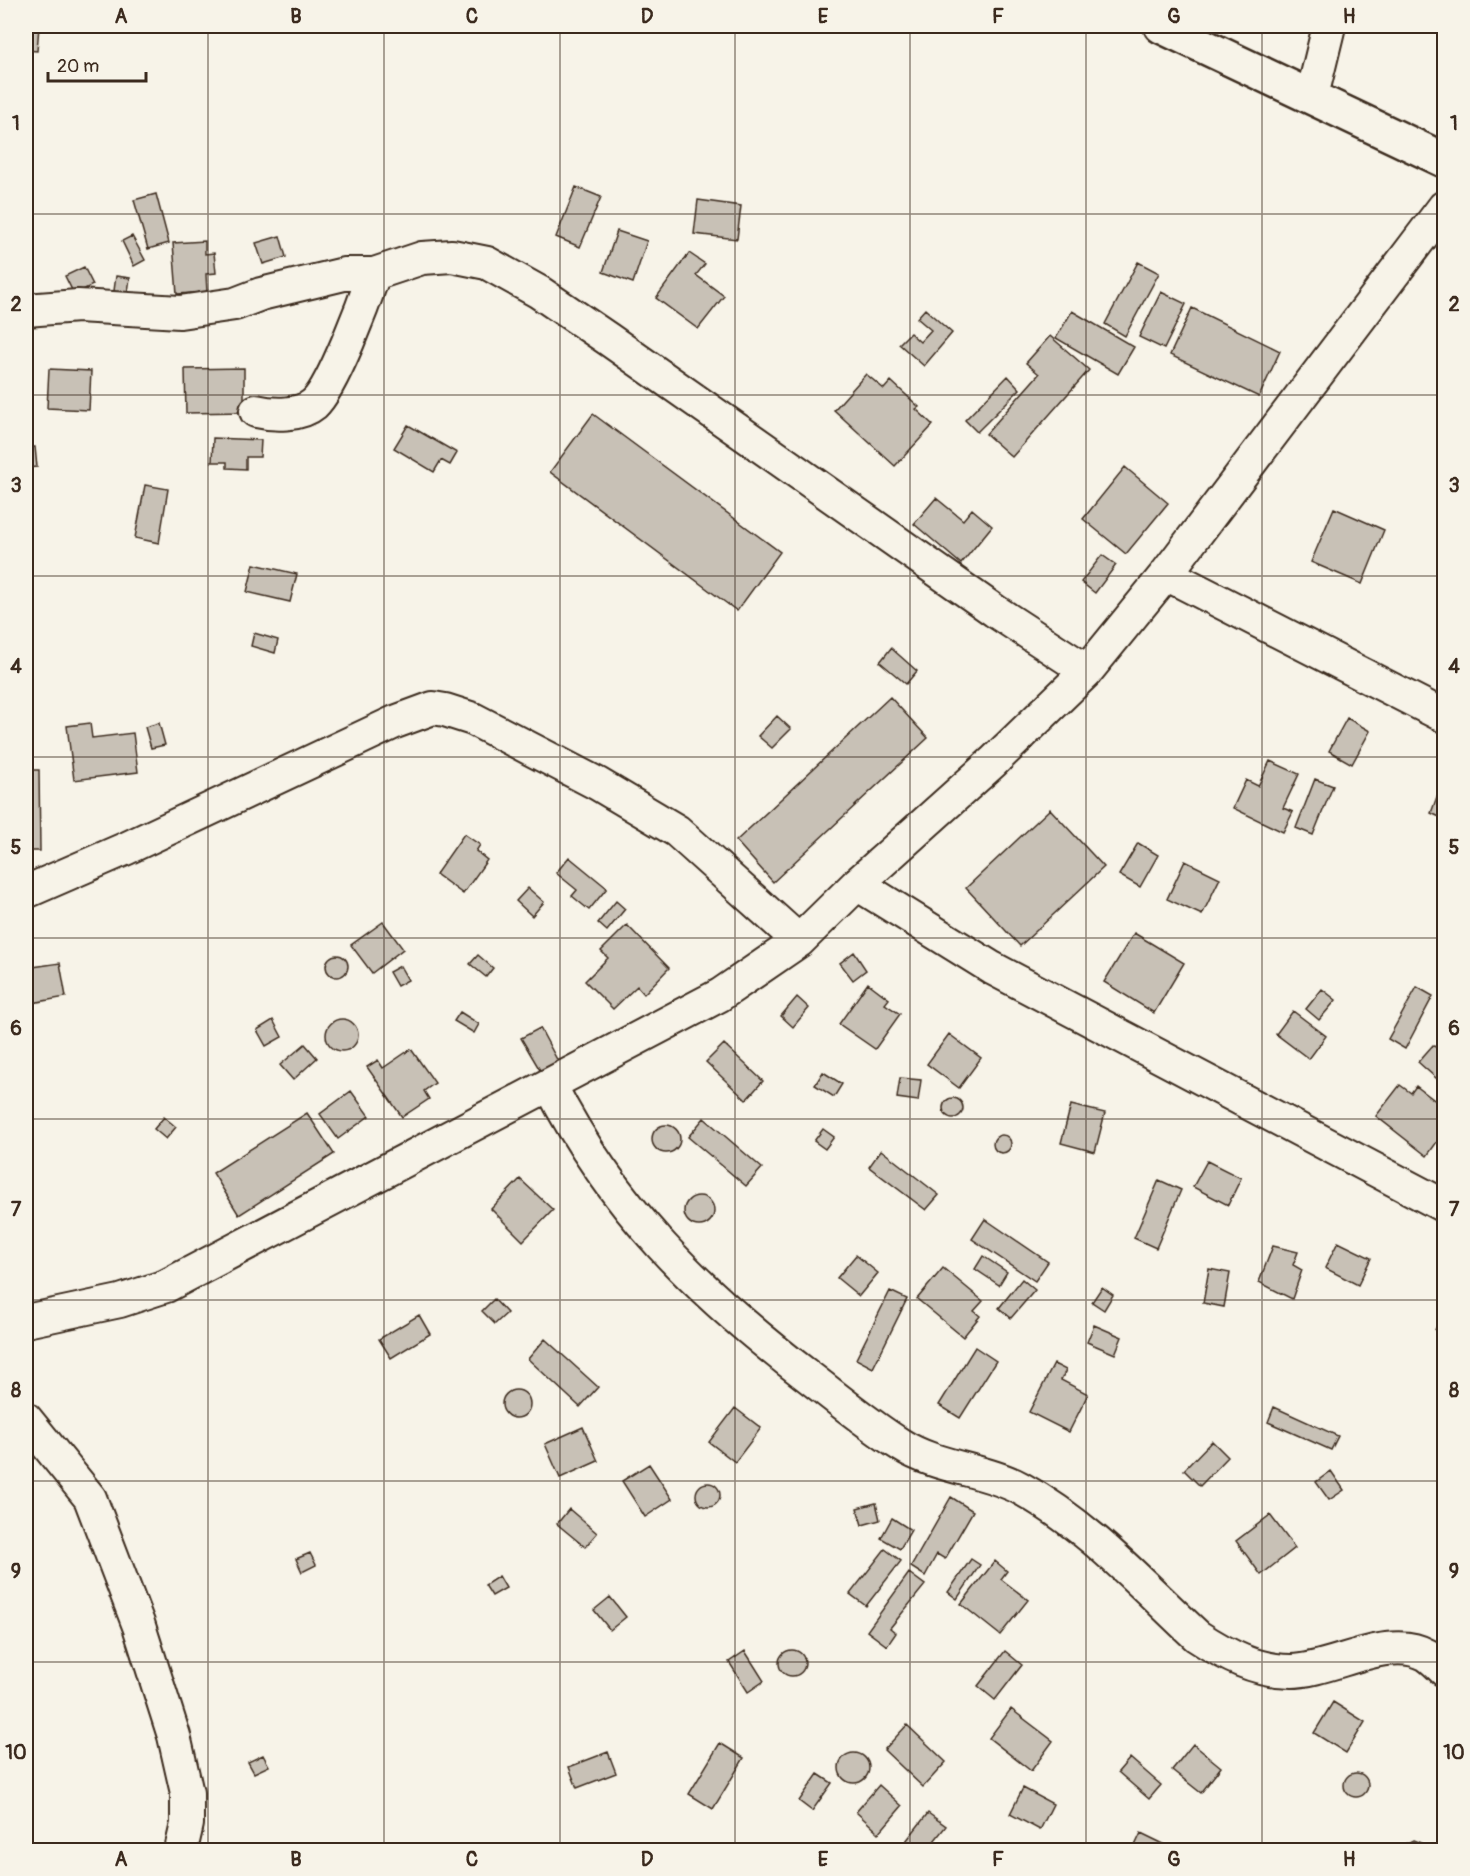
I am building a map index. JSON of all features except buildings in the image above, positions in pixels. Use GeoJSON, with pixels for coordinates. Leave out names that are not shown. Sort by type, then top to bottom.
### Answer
{"type":"FeatureCollection","features":[{"type":"Feature","properties":{"kind":"highway"},"geometry":{"type":"LineString","coordinates":[[1161,26],[1444,160]]}},
{"type":"Feature","properties":{"kind":"street"},"geometry":{"type":"LineString","coordinates":[[1312,96],[1329,26]]}},
{"type":"Feature","properties":{"kind":"street"},"geometry":{"type":"LineString","coordinates":[[26,1321],[120,1301],[166,1286],[720,995],[799,941],[857,884],[993,762],[1087,671],[1166,574],[1444,207]]}},
{"type":"Feature","properties":{"kind":"street"},"geometry":{"type":"LineString","coordinates":[[26,310],[78,306],[180,312],[234,304],[261,294],[344,274],[374,273],[422,258],[452,256],[487,263],[539,292],[714,411],[995,611],[1087,671]]}},
{"type":"Feature","properties":{"kind":"street"},"geometry":{"type":"LineString","coordinates":[[256,411],[295,413],[314,404],[327,385],[345,346],[374,273]]}},
{"type":"Feature","properties":{"kind":"street"},"geometry":{"type":"LineString","coordinates":[[1166,574],[1444,716]]}},
{"type":"Feature","properties":{"kind":"street"},"geometry":{"type":"LineString","coordinates":[[26,892],[127,848],[395,722],[433,708],[473,719],[510,737],[677,831],[799,941]]}},
{"type":"Feature","properties":{"kind":"street"},"geometry":{"type":"LineString","coordinates":[[857,884],[992,968],[1444,1206]]}},
{"type":"Feature","properties":{"kind":"street"},"geometry":{"type":"LineString","coordinates":[[550,1085],[593,1161],[625,1205],[676,1263],[740,1323],[903,1447],[952,1466],[1018,1487],[1077,1524],[1197,1636],[1220,1651],[1259,1668],[1293,1671],[1387,1648],[1425,1654],[1444,1670]]}},
{"type":"Feature","properties":{"kind":"street"},"geometry":{"type":"LineString","coordinates":[[26,1419],[90,1498],[139,1626],[174,1736],[187,1793],[187,1824],[181,1851]]}}]}
